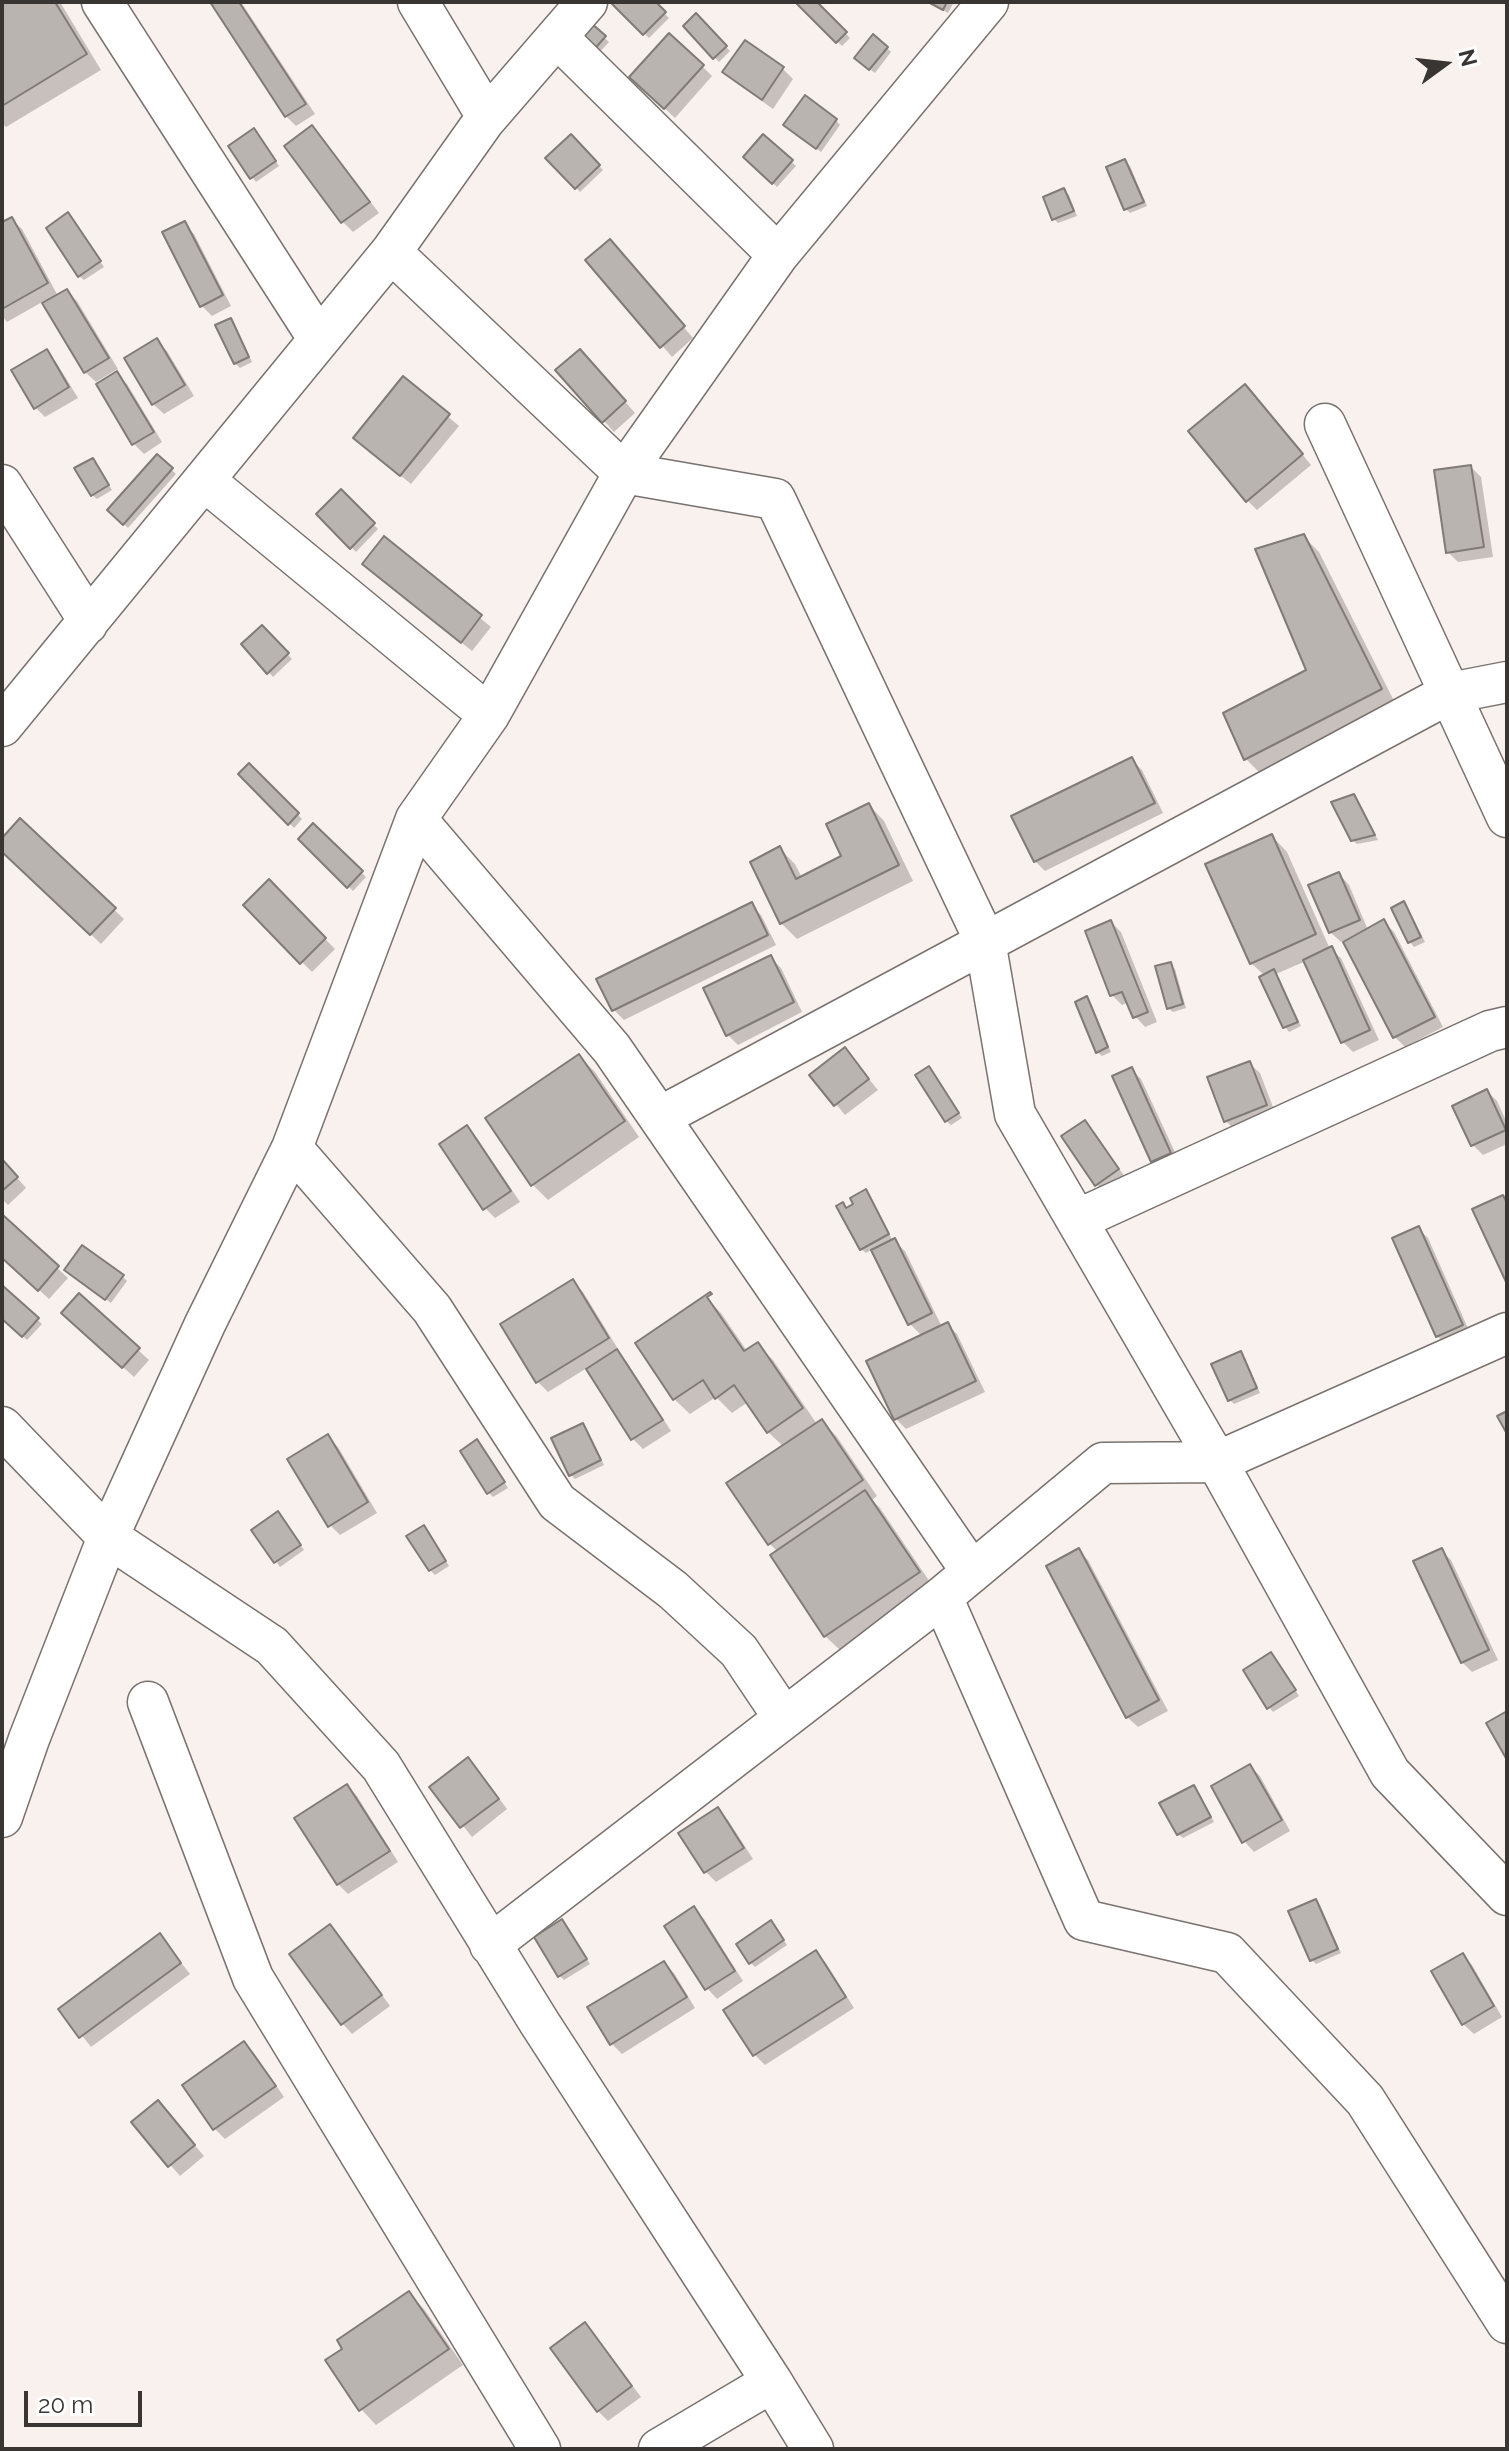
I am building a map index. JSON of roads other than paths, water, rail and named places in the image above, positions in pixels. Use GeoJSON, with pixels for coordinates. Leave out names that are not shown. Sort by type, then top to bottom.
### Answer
{"type":"FeatureCollection","features":[{"type":"Feature","properties":{"kind":"street"},"geometry":{"type":"LineString","coordinates":[[102,2],[318,338]]}},
{"type":"Feature","properties":{"kind":"street"},"geometry":{"type":"LineString","coordinates":[[418,2],[483,110],[484,121]]}},
{"type":"Feature","properties":{"kind":"street"},"geometry":{"type":"LineString","coordinates":[[2,726],[391,252],[484,121],[587,2]]}},
{"type":"Feature","properties":{"kind":"street"},"geometry":{"type":"LineString","coordinates":[[2,1817],[16,1730],[205,1324],[292,1148],[416,819],[489,715],[624,473],[778,255],[988,2]]}},
{"type":"Feature","properties":{"kind":"street"},"geometry":{"type":"LineString","coordinates":[[557,37],[778,255]]}},
{"type":"Feature","properties":{"kind":"street"},"geometry":{"type":"LineString","coordinates":[[391,252],[624,473],[775,499],[985,941],[1015,1114],[1217,1462],[1390,1773],[1507,1895]]}},
{"type":"Feature","properties":{"kind":"street"},"geometry":{"type":"LineString","coordinates":[[1325,424],[1507,817]]}},
{"type":"Feature","properties":{"kind":"street"},"geometry":{"type":"LineString","coordinates":[[205,481],[489,715]]}},
{"type":"Feature","properties":{"kind":"street"},"geometry":{"type":"LineString","coordinates":[[2,485],[84,613],[87,624]]}},
{"type":"Feature","properties":{"kind":"street"},"geometry":{"type":"LineString","coordinates":[[660,1117],[1450,693],[1507,682]]}},
{"type":"Feature","properties":{"kind":"street"},"geometry":{"type":"LineString","coordinates":[[416,819],[612,1049],[972,1572]]}},
{"type":"Feature","properties":{"kind":"street"},"geometry":{"type":"LineString","coordinates":[[1077,1220],[1490,1031],[1507,1027]]}},
{"type":"Feature","properties":{"kind":"street"},"geometry":{"type":"LineString","coordinates":[[292,1148],[432,1309],[557,1502],[673,1590],[739,1651],[784,1718]]}},
{"type":"Feature","properties":{"kind":"street"},"geometry":{"type":"LineString","coordinates":[[490,1945],[942,1597],[1103,1463],[1217,1462],[1507,1333]]}},
{"type":"Feature","properties":{"kind":"street"},"geometry":{"type":"LineString","coordinates":[[2,1427],[108,1537],[272,1646],[381,1766],[490,1945],[813,2449]]}},
{"type":"Feature","properties":{"kind":"street"},"geometry":{"type":"LineString","coordinates":[[942,1597],[1084,1920],[1227,1953],[1365,2100],[1507,2323]]}},
{"type":"Feature","properties":{"kind":"street"},"geometry":{"type":"LineString","coordinates":[[148,1702],[253,1978],[540,2449]]}},
{"type":"Feature","properties":{"kind":"street"},"geometry":{"type":"LineString","coordinates":[[659,2449],[772,2382]]}}]}
